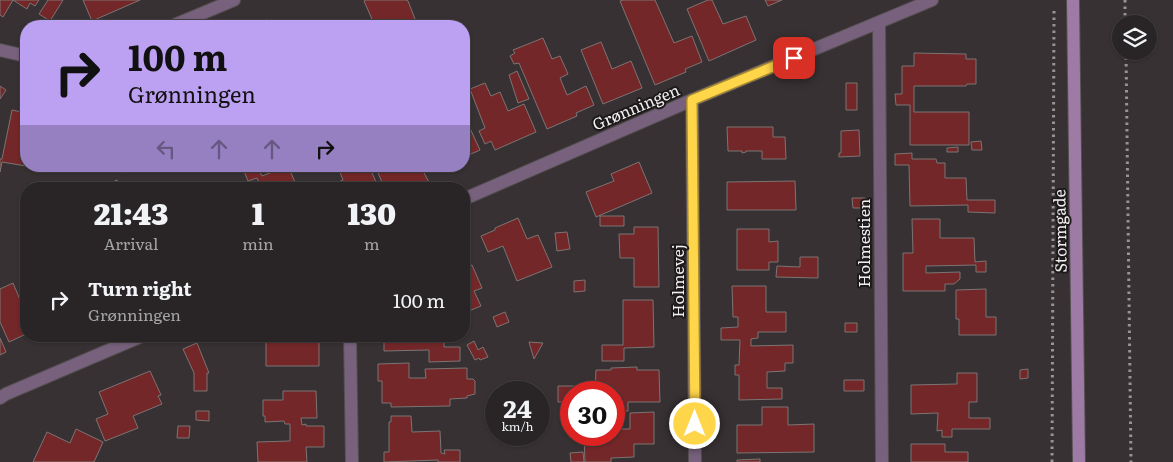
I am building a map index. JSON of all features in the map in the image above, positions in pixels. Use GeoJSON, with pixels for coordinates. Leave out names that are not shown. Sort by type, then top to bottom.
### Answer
{"type":"FeatureCollection","features":[{"type":"Feature","properties":{"kind":"street"},"geometry":{"type":"LineString","coordinates":[[186,20],[234,0]]}},
{"type":"Feature","properties":{"kind":"street","name":"Grønningen"},"geometry":{"type":"LineString","coordinates":[[470,196],[692,100],[932,0]]}},
{"type":"Feature","properties":{"kind":"street","name":"Stormgade"},"geometry":{"type":"LineString","coordinates":[[1073,0],[1079,462]]}},
{"type":"Feature","properties":{"kind":"street","name":"Holmestien"},"geometry":{"type":"LineString","coordinates":[[878,24],[882,462]]}},
{"type":"Feature","properties":{"kind":"street"},"geometry":{"type":"LineString","coordinates":[[0,50],[20,55]]}},
{"type":"Feature","properties":{"kind":"street","name":"Holmevej"},"geometry":{"type":"LineString","coordinates":[[692,100],[695,462]]}},
{"type":"Feature","properties":{"kind":"street"},"geometry":{"type":"LineString","coordinates":[[0,398],[128,342]]}},
{"type":"Feature","properties":{"kind":"street"},"geometry":{"type":"LineString","coordinates":[[350,342],[352,462]]}},
{"type":"Feature","properties":{"kind":"path"},"geometry":{"type":"LineString","coordinates":[[1125,0],[1125,15]]}},
{"type":"Feature","properties":{"kind":"path"},"geometry":{"type":"LineString","coordinates":[[1052,462],[1054,10]]}},
{"type":"Feature","properties":{"kind":"path"},"geometry":{"type":"LineString","coordinates":[[1126,60],[1131,462]]}},
{"type":"Feature","properties":{"kind":"building"},"geometry":{"type":"Polygon","coordinates":[[[0,0],[13,0],[3,17],[0,15],[0,0]]]}},
{"type":"Feature","properties":{"kind":"building"},"geometry":{"type":"Polygon","coordinates":[[[13,0],[39,0],[35,6],[30,3],[27,9],[13,0]]]}},
{"type":"Feature","properties":{"kind":"building"},"geometry":{"type":"Polygon","coordinates":[[[48,0],[63,0],[51,20],[39,14],[48,0]]]}},
{"type":"Feature","properties":{"kind":"building"},"geometry":{"type":"Polygon","coordinates":[[[83,0],[140,0],[94,20],[92,20],[83,0]]]}},
{"type":"Feature","properties":{"kind":"building"},"geometry":{"type":"Polygon","coordinates":[[[406,0],[415,19],[372,20],[364,1],[406,0]]]}},
{"type":"Feature","properties":{"kind":"building"},"geometry":{"type":"Polygon","coordinates":[[[655,0],[674,43],[692,36],[702,62],[685,69],[686,72],[655,85],[620,1],[655,0]]]}},
{"type":"Feature","properties":{"kind":"building"},"geometry":{"type":"Polygon","coordinates":[[[712,0],[723,24],[746,16],[756,40],[709,61],[687,9],[712,0]]]}},
{"type":"Feature","properties":{"kind":"building"},"geometry":{"type":"Polygon","coordinates":[[[765,0],[782,0],[768,6],[765,0]]]}},
{"type":"Feature","properties":{"kind":"building"},"geometry":{"type":"Polygon","coordinates":[[[543,38],[552,59],[560,56],[568,74],[560,78],[567,95],[586,86],[594,105],[576,113],[577,116],[547,129],[519,63],[514,64],[510,56],[515,53],[513,50],[543,38]]]}},
{"type":"Feature","properties":{"kind":"building"},"geometry":{"type":"Polygon","coordinates":[[[601,42],[612,69],[631,61],[642,88],[603,104],[581,50],[601,42]]]}},
{"type":"Feature","properties":{"kind":"building"},"geometry":{"type":"Polygon","coordinates":[[[914,53],[966,54],[966,59],[976,59],[976,84],[967,84],[966,86],[914,86],[914,112],[969,112],[969,145],[910,145],[910,105],[896,105],[895,94],[902,94],[902,66],[914,66],[914,53]]]}},
{"type":"Feature","properties":{"kind":"building"},"geometry":{"type":"Polygon","coordinates":[[[517,71],[529,99],[518,103],[509,75],[517,71]]]}},
{"type":"Feature","properties":{"kind":"building"},"geometry":{"type":"Polygon","coordinates":[[[485,83],[491,96],[500,92],[508,111],[524,104],[536,132],[495,150],[491,141],[485,144],[479,131],[485,128],[470,89],[485,83]]]}},
{"type":"Feature","properties":{"kind":"building"},"geometry":{"type":"Polygon","coordinates":[[[846,83],[857,83],[857,110],[846,110],[846,83]]]}},
{"type":"Feature","properties":{"kind":"building"},"geometry":{"type":"Polygon","coordinates":[[[0,86],[6,90],[0,99],[0,86]]]}},
{"type":"Feature","properties":{"kind":"building"},"geometry":{"type":"Polygon","coordinates":[[[12,110],[20,112],[20,165],[2,162],[0,172],[0,159],[2,159],[12,110]]]}},
{"type":"Feature","properties":{"kind":"building"},"geometry":{"type":"Polygon","coordinates":[[[727,127],[773,127],[773,137],[785,137],[786,159],[762,159],[762,151],[746,151],[742,153],[742,151],[728,151],[727,127]]]}},
{"type":"Feature","properties":{"kind":"building"},"geometry":{"type":"Polygon","coordinates":[[[470,128],[480,150],[470,154],[470,128]]]}},
{"type":"Feature","properties":{"kind":"building"},"geometry":{"type":"Polygon","coordinates":[[[859,130],[860,156],[839,157],[839,153],[841,153],[841,131],[859,130]]]}},
{"type":"Feature","properties":{"kind":"building"},"geometry":{"type":"Polygon","coordinates":[[[981,141],[982,150],[972,150],[971,142],[981,141]]]}},
{"type":"Feature","properties":{"kind":"building"},"geometry":{"type":"Polygon","coordinates":[[[958,147],[958,152],[947,152],[947,148],[958,147]]]}},
{"type":"Feature","properties":{"kind":"building"},"geometry":{"type":"Polygon","coordinates":[[[912,153],[912,159],[936,159],[937,163],[945,163],[945,178],[966,178],[967,200],[995,200],[995,213],[968,212],[968,205],[910,206],[909,165],[895,165],[895,154],[912,153]]]}},
{"type":"Feature","properties":{"kind":"building"},"geometry":{"type":"Polygon","coordinates":[[[639,162],[652,193],[596,217],[586,192],[614,181],[611,174],[639,162]]]}},
{"type":"Feature","properties":{"kind":"building"},"geometry":{"type":"Polygon","coordinates":[[[244,172],[260,172],[262,176],[272,172],[291,172],[295,182],[259,182],[257,178],[248,181],[244,172]]]}},
{"type":"Feature","properties":{"kind":"building"},"geometry":{"type":"Polygon","coordinates":[[[340,172],[372,172],[376,182],[339,182],[343,180],[340,172]]]}},
{"type":"Feature","properties":{"kind":"building"},"geometry":{"type":"Polygon","coordinates":[[[378,172],[426,172],[424,173],[429,182],[382,182],[378,172]]]}},
{"type":"Feature","properties":{"kind":"building"},"geometry":{"type":"Polygon","coordinates":[[[795,181],[796,210],[727,210],[727,182],[795,181]]]}},
{"type":"Feature","properties":{"kind":"building"},"geometry":{"type":"Polygon","coordinates":[[[852,198],[865,198],[865,208],[853,208],[852,198]]]}},
{"type":"Feature","properties":{"kind":"building"},"geometry":{"type":"Polygon","coordinates":[[[600,216],[624,216],[624,226],[600,226],[600,216]]]}},
{"type":"Feature","properties":{"kind":"building"},"geometry":{"type":"Polygon","coordinates":[[[518,218],[527,239],[538,235],[552,267],[517,281],[503,246],[488,252],[481,236],[518,218]]]}},
{"type":"Feature","properties":{"kind":"building"},"geometry":{"type":"Polygon","coordinates":[[[912,219],[940,219],[940,238],[974,238],[975,262],[986,261],[986,272],[976,272],[976,265],[926,266],[926,273],[960,272],[960,279],[954,284],[945,284],[945,291],[903,291],[903,253],[913,253],[912,219]]]}},
{"type":"Feature","properties":{"kind":"building"},"geometry":{"type":"Polygon","coordinates":[[[634,227],[658,227],[659,287],[634,287],[634,258],[620,258],[619,234],[634,234],[634,227]]]}},
{"type":"Feature","properties":{"kind":"building"},"geometry":{"type":"Polygon","coordinates":[[[737,229],[769,229],[769,242],[778,241],[778,262],[769,262],[769,270],[737,270],[737,229]]]}},
{"type":"Feature","properties":{"kind":"building"},"geometry":{"type":"Polygon","coordinates":[[[567,232],[570,249],[557,251],[555,233],[567,232]]]}},
{"type":"Feature","properties":{"kind":"building"},"geometry":{"type":"Polygon","coordinates":[[[800,257],[818,257],[818,278],[776,277],[777,266],[800,267],[800,257]]]}},
{"type":"Feature","properties":{"kind":"building"},"geometry":{"type":"Polygon","coordinates":[[[472,265],[482,288],[474,291],[481,306],[470,311],[470,266],[472,265]]]}},
{"type":"Feature","properties":{"kind":"building"},"geometry":{"type":"Polygon","coordinates":[[[585,280],[585,291],[574,292],[574,281],[585,280]]]}},
{"type":"Feature","properties":{"kind":"building"},"geometry":{"type":"Polygon","coordinates":[[[13,283],[20,300],[20,337],[9,342],[0,322],[0,289],[13,283]]]}},
{"type":"Feature","properties":{"kind":"building"},"geometry":{"type":"Polygon","coordinates":[[[732,286],[766,286],[766,312],[786,312],[786,332],[758,332],[758,338],[751,339],[751,346],[793,345],[793,363],[785,363],[785,371],[767,372],[767,388],[782,388],[782,399],[739,400],[739,375],[735,375],[735,365],[739,365],[740,340],[721,340],[721,328],[738,327],[738,317],[733,317],[732,286]]]}},
{"type":"Feature","properties":{"kind":"building"},"geometry":{"type":"Polygon","coordinates":[[[986,289],[986,317],[996,317],[996,335],[959,335],[959,319],[956,319],[956,290],[986,289]]]}},
{"type":"Feature","properties":{"kind":"building"},"geometry":{"type":"Polygon","coordinates":[[[623,300],[653,300],[654,347],[624,348],[624,361],[602,361],[602,345],[623,345],[623,300]]]}},
{"type":"Feature","properties":{"kind":"building"},"geometry":{"type":"Polygon","coordinates":[[[505,312],[509,322],[497,327],[493,317],[505,312]]]}},
{"type":"Feature","properties":{"kind":"building"},"geometry":{"type":"Polygon","coordinates":[[[845,323],[857,323],[857,332],[845,332],[845,323]]]}},
{"type":"Feature","properties":{"kind":"building"},"geometry":{"type":"Polygon","coordinates":[[[0,338],[6,352],[0,355],[0,338]]]}},
{"type":"Feature","properties":{"kind":"building"},"geometry":{"type":"Polygon","coordinates":[[[474,341],[478,350],[483,347],[488,357],[475,360],[467,345],[474,341]]]}},
{"type":"Feature","properties":{"kind":"building"},"geometry":{"type":"Polygon","coordinates":[[[266,342],[319,342],[319,366],[266,366],[266,342]]]}},
{"type":"Feature","properties":{"kind":"building"},"geometry":{"type":"Polygon","coordinates":[[[384,342],[444,342],[444,347],[460,347],[460,361],[429,362],[429,350],[384,351],[384,342]]]}},
{"type":"Feature","properties":{"kind":"building"},"geometry":{"type":"Polygon","coordinates":[[[529,342],[543,343],[534,359],[529,342]]]}},
{"type":"Feature","properties":{"kind":"building"},"geometry":{"type":"Polygon","coordinates":[[[197,343],[209,373],[207,373],[207,391],[194,391],[194,373],[183,349],[197,343]]]}},
{"type":"Feature","properties":{"kind":"building"},"geometry":{"type":"Polygon","coordinates":[[[409,363],[409,378],[426,378],[425,369],[467,368],[467,379],[475,381],[475,394],[467,396],[467,398],[450,399],[450,406],[391,407],[391,403],[382,403],[382,381],[378,381],[378,364],[409,363]]]}},
{"type":"Feature","properties":{"kind":"building"},"geometry":{"type":"Polygon","coordinates":[[[637,367],[637,370],[659,370],[660,402],[628,402],[628,411],[625,411],[625,381],[596,381],[596,370],[611,370],[611,368],[637,367]]]}},
{"type":"Feature","properties":{"kind":"building"},"geometry":{"type":"Polygon","coordinates":[[[1028,369],[1028,378],[1020,379],[1020,370],[1028,369]]]}},
{"type":"Feature","properties":{"kind":"building"},"geometry":{"type":"Polygon","coordinates":[[[150,371],[161,395],[158,396],[162,404],[133,416],[138,428],[105,441],[96,419],[108,414],[99,392],[150,371]]]}},
{"type":"Feature","properties":{"kind":"building"},"geometry":{"type":"Polygon","coordinates":[[[957,373],[977,373],[977,402],[969,402],[969,418],[990,418],[990,429],[952,429],[952,437],[942,437],[942,430],[937,431],[938,413],[911,414],[911,385],[957,384],[957,373]]]}},
{"type":"Feature","properties":{"kind":"building"},"geometry":{"type":"Polygon","coordinates":[[[844,380],[864,380],[864,391],[844,391],[844,380]]]}},
{"type":"Feature","properties":{"kind":"building"},"geometry":{"type":"Polygon","coordinates":[[[558,386],[560,386],[560,402],[558,402],[558,386]]]}},
{"type":"Feature","properties":{"kind":"building"},"geometry":{"type":"Polygon","coordinates":[[[283,391],[316,391],[317,418],[301,418],[302,425],[324,426],[324,447],[306,447],[307,462],[258,462],[257,442],[290,441],[290,424],[285,424],[284,421],[265,422],[265,416],[263,416],[263,400],[283,400],[283,391]]]}},
{"type":"Feature","properties":{"kind":"building"},"geometry":{"type":"Polygon","coordinates":[[[762,407],[788,407],[788,425],[814,424],[814,452],[737,453],[737,425],[762,425],[762,407]]]}},
{"type":"Feature","properties":{"kind":"building"},"geometry":{"type":"Polygon","coordinates":[[[196,411],[209,411],[209,421],[196,420],[196,411]]]}},
{"type":"Feature","properties":{"kind":"building"},"geometry":{"type":"Polygon","coordinates":[[[654,412],[654,444],[634,444],[634,457],[611,458],[611,462],[585,462],[584,446],[625,446],[625,429],[630,429],[630,413],[654,412]]]}},
{"type":"Feature","properties":{"kind":"building"},"geometry":{"type":"Polygon","coordinates":[[[391,416],[411,416],[412,432],[440,431],[441,453],[445,454],[444,450],[460,450],[460,462],[438,462],[438,460],[384,462],[384,452],[389,452],[389,422],[391,422],[391,416]]]}},
{"type":"Feature","properties":{"kind":"building"},"geometry":{"type":"Polygon","coordinates":[[[178,426],[190,426],[189,438],[177,438],[178,426]]]}},
{"type":"Feature","properties":{"kind":"building"},"geometry":{"type":"Polygon","coordinates":[[[76,429],[103,442],[94,462],[33,462],[47,432],[70,443],[76,429]]]}},
{"type":"Feature","properties":{"kind":"building"},"geometry":{"type":"Polygon","coordinates":[[[911,444],[945,444],[945,452],[968,452],[968,462],[911,462],[911,444]]]}},
{"type":"Feature","properties":{"kind":"building"},"geometry":{"type":"Polygon","coordinates":[[[583,452],[584,462],[571,462],[570,453],[583,452]]]}},
{"type":"Feature","properties":{"kind":"building"},"geometry":{"type":"Polygon","coordinates":[[[760,459],[760,462],[737,462],[737,460],[760,459]]]}},
{"type":"Feature","properties":{"kind":"route"},"geometry":{"type":"LineString","coordinates":[[695,424],[692,100],[794,58]]}}]}
